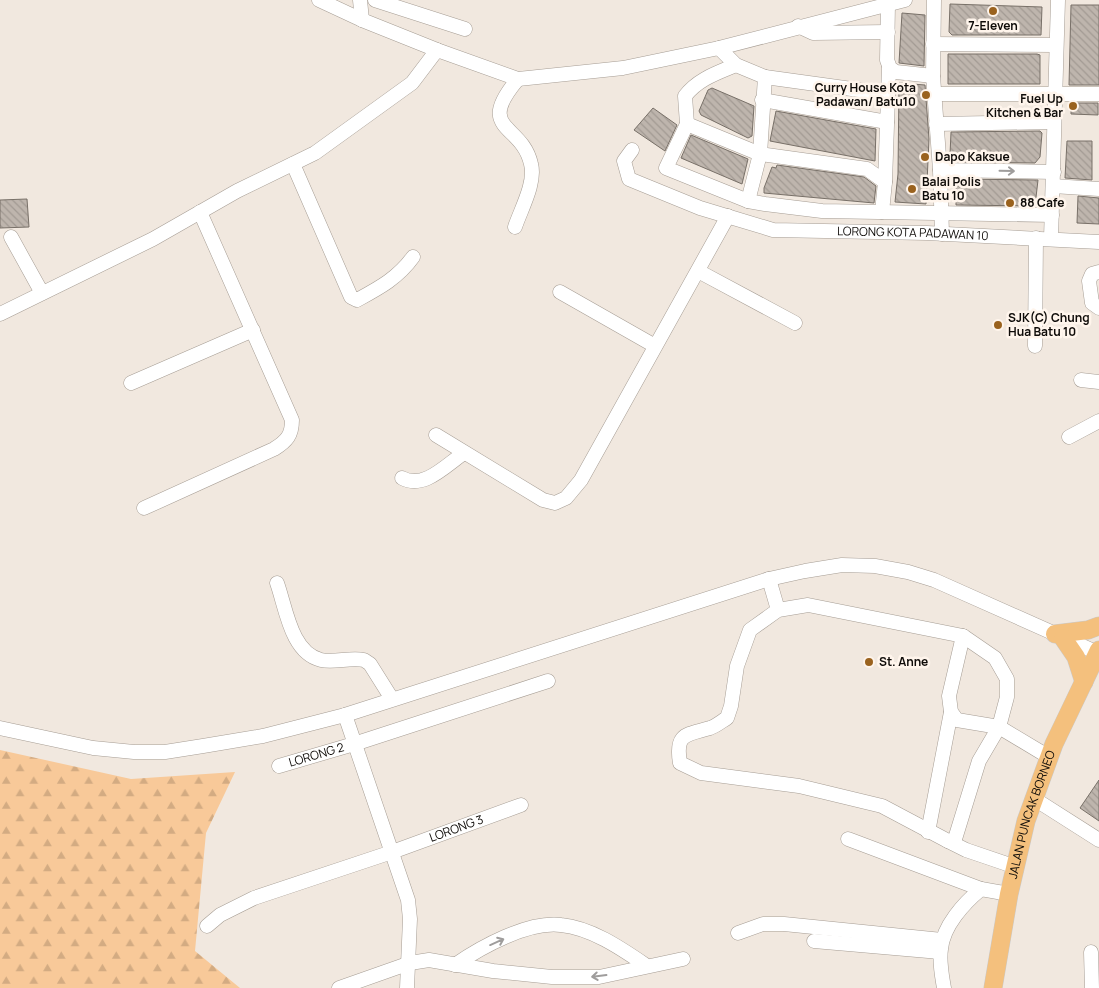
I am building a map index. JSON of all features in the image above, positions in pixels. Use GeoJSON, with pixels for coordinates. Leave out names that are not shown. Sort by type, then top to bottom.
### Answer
{"type":"FeatureCollection","features":[{"type":"Feature","properties":{"kind":"main road"},"geometry":{"type":"LineString","coordinates":[[1084,682],[1076,657],[1059,636],[1099,626]]}},
{"type":"Feature","properties":{"kind":"main road","name":"JALAN PUNCAK BORNEO"},"geometry":{"type":"LineString","coordinates":[[993,988],[1009,894],[1033,798],[1049,757],[1098,652]]}},
{"type":"Feature","properties":{"kind":"street"},"geometry":{"type":"LineString","coordinates":[[319,0],[362,20],[437,50],[518,78],[623,68],[718,48],[905,0]]}},
{"type":"Feature","properties":{"kind":"street"},"geometry":{"type":"LineString","coordinates":[[360,0],[362,20]]}},
{"type":"Feature","properties":{"kind":"street"},"geometry":{"type":"LineString","coordinates":[[375,0],[465,29]]}},
{"type":"Feature","properties":{"kind":"street"},"geometry":{"type":"LineString","coordinates":[[934,0],[933,76],[940,170],[942,234]]}},
{"type":"Feature","properties":{"kind":"street"},"geometry":{"type":"LineString","coordinates":[[1051,239],[1055,45],[1058,0]]}},
{"type":"Feature","properties":{"kind":"street"},"geometry":{"type":"LineString","coordinates":[[882,212],[890,68],[887,60],[888,4]]}},
{"type":"Feature","properties":{"kind":"street"},"geometry":{"type":"LineString","coordinates":[[798,26],[813,33],[888,32]]}},
{"type":"Feature","properties":{"kind":"street"},"geometry":{"type":"LineString","coordinates":[[933,44],[1055,45]]}},
{"type":"Feature","properties":{"kind":"street"},"geometry":{"type":"LineString","coordinates":[[718,48],[736,65],[765,77],[888,94]]}},
{"type":"Feature","properties":{"kind":"street"},"geometry":{"type":"LineString","coordinates":[[0,314],[108,262],[237,191],[315,153],[412,83],[437,50]]}},
{"type":"Feature","properties":{"kind":"street"},"geometry":{"type":"LineString","coordinates":[[736,65],[692,86],[685,96],[687,124],[666,168],[748,201],[822,211],[1052,215]]}},
{"type":"Feature","properties":{"kind":"street"},"geometry":{"type":"LineString","coordinates":[[890,68],[896,72],[933,76]]}},
{"type":"Feature","properties":{"kind":"street"},"geometry":{"type":"LineString","coordinates":[[748,201],[760,154],[762,100],[765,77]]}},
{"type":"Feature","properties":{"kind":"street"},"geometry":{"type":"LineString","coordinates":[[515,227],[532,177],[532,164],[526,151],[505,125],[500,115],[500,104],[504,95],[518,78]]}},
{"type":"Feature","properties":{"kind":"street"},"geometry":{"type":"LineString","coordinates":[[934,94],[1099,94]]}},
{"type":"Feature","properties":{"kind":"street"},"geometry":{"type":"LineString","coordinates":[[762,100],[887,122]]}},
{"type":"Feature","properties":{"kind":"street"},"geometry":{"type":"LineString","coordinates":[[936,124],[1054,122]]}},
{"type":"Feature","properties":{"kind":"street"},"geometry":{"type":"LineString","coordinates":[[687,124],[760,154],[867,169],[885,182]]}},
{"type":"Feature","properties":{"kind":"street","name":"LORONG KOTA PADAWAN 10"},"geometry":{"type":"LineString","coordinates":[[632,150],[624,161],[629,179],[700,208],[773,230],[942,234],[1099,242]]}},
{"type":"Feature","properties":{"kind":"street"},"geometry":{"type":"LineString","coordinates":[[293,164],[351,297],[357,300],[393,279],[402,272],[413,257]]}},
{"type":"Feature","properties":{"kind":"street"},"geometry":{"type":"LineString","coordinates":[[940,170],[1053,179],[1099,189]]}},
{"type":"Feature","properties":{"kind":"street"},"geometry":{"type":"LineString","coordinates":[[144,508],[274,449],[285,442],[292,432],[292,420],[200,212]]}},
{"type":"Feature","properties":{"kind":"street"},"geometry":{"type":"LineString","coordinates":[[436,435],[544,500],[555,503],[560,502],[580,480],[728,216]]}},
{"type":"Feature","properties":{"kind":"street"},"geometry":{"type":"LineString","coordinates":[[11,237],[42,293]]}},
{"type":"Feature","properties":{"kind":"street"},"geometry":{"type":"LineString","coordinates":[[1035,346],[1036,238]]}},
{"type":"Feature","properties":{"kind":"street"},"geometry":{"type":"LineString","coordinates":[[698,270],[795,323]]}},
{"type":"Feature","properties":{"kind":"street"},"geometry":{"type":"LineString","coordinates":[[1099,272],[1092,274],[1090,281],[1092,303],[1099,308]]}},
{"type":"Feature","properties":{"kind":"street"},"geometry":{"type":"LineString","coordinates":[[560,292],[655,346]]}},
{"type":"Feature","properties":{"kind":"street"},"geometry":{"type":"LineString","coordinates":[[131,384],[252,330]]}},
{"type":"Feature","properties":{"kind":"street"},"geometry":{"type":"LineString","coordinates":[[1081,380],[1099,382]]}},
{"type":"Feature","properties":{"kind":"street"},"geometry":{"type":"LineString","coordinates":[[1069,437],[1099,421]]}},
{"type":"Feature","properties":{"kind":"street"},"geometry":{"type":"LineString","coordinates":[[402,478],[414,482],[425,480],[464,453]]}},
{"type":"Feature","properties":{"kind":"street"},"geometry":{"type":"LineString","coordinates":[[0,728],[93,748],[134,752],[164,752],[263,736],[345,715],[769,579],[842,565],[874,566],[908,572],[934,580],[1098,652]]}},
{"type":"Feature","properties":{"kind":"street"},"geometry":{"type":"LineString","coordinates":[[769,579],[778,610]]}},
{"type":"Feature","properties":{"kind":"street"},"geometry":{"type":"LineString","coordinates":[[277,583],[297,642],[309,656],[323,660],[364,660],[370,664],[392,699]]}},
{"type":"Feature","properties":{"kind":"street"},"geometry":{"type":"LineString","coordinates":[[948,841],[955,839],[979,762],[999,727],[1007,698],[1007,679],[995,658],[962,636],[808,605],[778,610],[750,630],[737,666],[731,706],[727,718],[711,728],[692,731],[682,738],[677,749],[680,763],[701,773],[799,786],[882,806],[928,832],[966,850],[1016,867]]}},
{"type":"Feature","properties":{"kind":"street"},"geometry":{"type":"LineString","coordinates":[[928,832],[950,712],[949,696],[962,636]]}},
{"type":"Feature","properties":{"kind":"street","name":"LORONG 2"},"geometry":{"type":"LineString","coordinates":[[279,766],[548,682]]}},
{"type":"Feature","properties":{"kind":"street"},"geometry":{"type":"LineString","coordinates":[[950,712],[957,720],[999,727],[1049,757]]}},
{"type":"Feature","properties":{"kind":"street"},"geometry":{"type":"LineString","coordinates":[[345,715],[408,900],[410,963],[407,988]]}},
{"type":"Feature","properties":{"kind":"street"},"geometry":{"type":"LineString","coordinates":[[1033,798],[1099,840]]}},
{"type":"Feature","properties":{"kind":"street","name":"LORONG 3"},"geometry":{"type":"LineString","coordinates":[[207,926],[220,915],[254,898],[392,852],[521,805]]}},
{"type":"Feature","properties":{"kind":"street"},"geometry":{"type":"LineString","coordinates":[[848,839],[981,890],[1009,894]]}},
{"type":"Feature","properties":{"kind":"street"},"geometry":{"type":"LineString","coordinates":[[944,988],[941,946],[969,899],[981,890]]}},
{"type":"Feature","properties":{"kind":"street"},"geometry":{"type":"LineString","coordinates":[[738,933],[763,924],[784,924],[941,946]]}},
{"type":"Feature","properties":{"kind":"street"},"geometry":{"type":"LineString","coordinates":[[455,965],[474,952],[511,935],[539,926],[561,925],[586,931],[647,966]]}},
{"type":"Feature","properties":{"kind":"street"},"geometry":{"type":"LineString","coordinates":[[814,941],[941,946]]}},
{"type":"Feature","properties":{"kind":"street"},"geometry":{"type":"LineString","coordinates":[[1091,952],[1092,988]]}},
{"type":"Feature","properties":{"kind":"street"},"geometry":{"type":"LineString","coordinates":[[339,988],[410,963],[430,960],[455,965],[552,977],[598,977],[683,959]]}},
{"type":"Feature","properties":{"kind":"green space"},"geometry":{"type":"Polygon","coordinates":[[[0,750],[131,779],[235,772],[206,833],[195,951],[240,988],[0,988],[0,750]]]}},
{"type":"Feature","properties":{"kind":"building"},"geometry":{"type":"Polygon","coordinates":[[[950,4],[1042,7],[1041,35],[952,35],[949,32],[950,4]]]}},
{"type":"Feature","properties":{"kind":"building"},"geometry":{"type":"Polygon","coordinates":[[[1071,5],[1099,5],[1099,85],[1069,85],[1071,5]]]}},
{"type":"Feature","properties":{"kind":"building"},"geometry":{"type":"Polygon","coordinates":[[[902,13],[925,15],[924,66],[899,63],[902,13]]]}},
{"type":"Feature","properties":{"kind":"building"},"geometry":{"type":"Polygon","coordinates":[[[948,54],[1037,54],[1040,55],[1040,84],[948,84],[948,54]]]}},
{"type":"Feature","properties":{"kind":"building"},"geometry":{"type":"Polygon","coordinates":[[[899,83],[925,85],[929,139],[926,204],[895,202],[898,174],[899,83]]]}},
{"type":"Feature","properties":{"kind":"building"},"geometry":{"type":"Polygon","coordinates":[[[712,88],[754,106],[752,136],[748,138],[701,115],[699,111],[708,90],[712,88]]]}},
{"type":"Feature","properties":{"kind":"building"},"geometry":{"type":"Polygon","coordinates":[[[1071,103],[1098,103],[1098,115],[1071,114],[1071,103]]]}},
{"type":"Feature","properties":{"kind":"building"},"geometry":{"type":"Polygon","coordinates":[[[653,108],[677,125],[665,151],[634,130],[653,108]]]}},
{"type":"Feature","properties":{"kind":"building"},"geometry":{"type":"Polygon","coordinates":[[[776,111],[876,129],[875,161],[770,141],[776,111]]]}},
{"type":"Feature","properties":{"kind":"building"},"geometry":{"type":"Polygon","coordinates":[[[1040,131],[1042,133],[1040,157],[1035,163],[958,162],[950,155],[951,132],[1040,131]]]}},
{"type":"Feature","properties":{"kind":"building"},"geometry":{"type":"Polygon","coordinates":[[[691,135],[748,159],[742,184],[681,158],[691,135]]]}},
{"type":"Feature","properties":{"kind":"building"},"geometry":{"type":"Polygon","coordinates":[[[1067,141],[1092,141],[1092,180],[1065,178],[1067,141]]]}},
{"type":"Feature","properties":{"kind":"building"},"geometry":{"type":"Polygon","coordinates":[[[777,165],[864,177],[876,186],[874,203],[764,193],[772,167],[776,168],[777,165]]]}},
{"type":"Feature","properties":{"kind":"building"},"geometry":{"type":"Polygon","coordinates":[[[956,179],[1038,180],[1035,206],[956,205],[956,179]]]}},
{"type":"Feature","properties":{"kind":"building"},"geometry":{"type":"Polygon","coordinates":[[[1078,196],[1099,198],[1099,224],[1077,223],[1078,196]]]}},
{"type":"Feature","properties":{"kind":"building"},"geometry":{"type":"Polygon","coordinates":[[[27,199],[29,227],[0,228],[0,200],[27,199]]]}},
{"type":"Feature","properties":{"kind":"building"},"geometry":{"type":"Polygon","coordinates":[[[1099,780],[1099,821],[1080,808],[1099,780]]]}},
{"type":"Feature","properties":{"kind":"place","name":"7-Eleven"},"geometry":{"type":"Point","coordinates":[993,11]}},
{"type":"Feature","properties":{"kind":"place","name":"Curry House Kota Padawan/ Batu10"},"geometry":{"type":"Point","coordinates":[926,95]}},
{"type":"Feature","properties":{"kind":"place","name":"Fuel Up Kitchen & Bar"},"geometry":{"type":"Point","coordinates":[1073,106]}},
{"type":"Feature","properties":{"kind":"place","name":"Dapo Kaksue"},"geometry":{"type":"Point","coordinates":[925,157]}},
{"type":"Feature","properties":{"kind":"place","name":"Balai Polis Batu 10"},"geometry":{"type":"Point","coordinates":[912,189]}},
{"type":"Feature","properties":{"kind":"place","name":"88 Cafe"},"geometry":{"type":"Point","coordinates":[1010,203]}},
{"type":"Feature","properties":{"kind":"place","name":"SJK(C) Chung Hua Batu 10"},"geometry":{"type":"Point","coordinates":[998,325]}},
{"type":"Feature","properties":{"kind":"place","name":"St. Anne"},"geometry":{"type":"Point","coordinates":[869,662]}}]}
